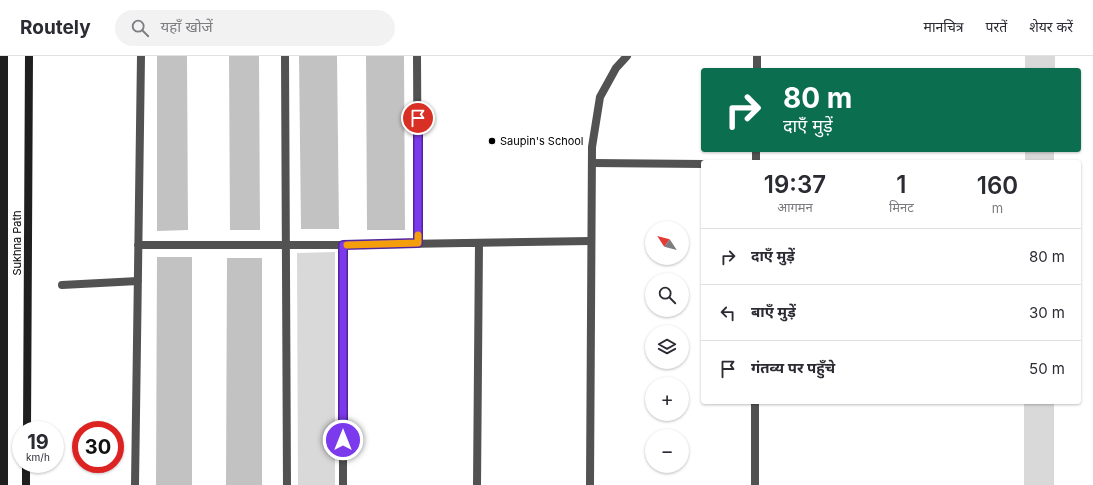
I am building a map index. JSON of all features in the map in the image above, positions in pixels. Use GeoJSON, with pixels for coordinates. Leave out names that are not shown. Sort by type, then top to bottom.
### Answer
{"type":"FeatureCollection","features":[{"type":"Feature","properties":{"kind":"main road","name":"Sukhna Path"},"geometry":{"type":"LineString","coordinates":[[4,56],[4,485]]}},
{"type":"Feature","properties":{"kind":"main road","name":"Sukhna Path"},"geometry":{"type":"LineString","coordinates":[[27,421],[29,56]]}},
{"type":"Feature","properties":{"kind":"main road"},"geometry":{"type":"LineString","coordinates":[[26,473],[26,485]]}},
{"type":"Feature","properties":{"kind":"street"},"geometry":{"type":"LineString","coordinates":[[135,485],[141,56]]}},
{"type":"Feature","properties":{"kind":"street"},"geometry":{"type":"LineString","coordinates":[[285,56],[287,485]]}},
{"type":"Feature","properties":{"kind":"street"},"geometry":{"type":"LineString","coordinates":[[417,56],[418,243]]}},
{"type":"Feature","properties":{"kind":"street"},"geometry":{"type":"LineString","coordinates":[[590,485],[592,147],[600,97],[616,68],[627,56]]}},
{"type":"Feature","properties":{"kind":"street"},"geometry":{"type":"LineString","coordinates":[[757,56],[757,68]]}},
{"type":"Feature","properties":{"kind":"street"},"geometry":{"type":"LineString","coordinates":[[592,163],[701,164]]}},
{"type":"Feature","properties":{"kind":"street"},"geometry":{"type":"LineString","coordinates":[[138,245],[343,245],[591,241]]}},
{"type":"Feature","properties":{"kind":"street"},"geometry":{"type":"LineString","coordinates":[[477,485],[479,243]]}},
{"type":"Feature","properties":{"kind":"street"},"geometry":{"type":"LineString","coordinates":[[343,245],[343,485]]}},
{"type":"Feature","properties":{"kind":"street"},"geometry":{"type":"LineString","coordinates":[[62,285],[138,282]]}},
{"type":"Feature","properties":{"kind":"street"},"geometry":{"type":"LineString","coordinates":[[755,404],[755,485]]}},
{"type":"Feature","properties":{"kind":"shaded area"},"geometry":{"type":"Polygon","coordinates":[[[1025,56],[1055,56],[1055,68],[1025,68],[1025,56]]]}},
{"type":"Feature","properties":{"kind":"shaded area"},"geometry":{"type":"Polygon","coordinates":[[[1025,152],[1054,152],[1054,160],[1025,160],[1025,152]]]}},
{"type":"Feature","properties":{"kind":"shaded area"},"geometry":{"type":"Polygon","coordinates":[[[335,252],[335,485],[298,485],[297,253],[335,252]]]}},
{"type":"Feature","properties":{"kind":"shaded area"},"geometry":{"type":"Polygon","coordinates":[[[1024,404],[1054,404],[1054,485],[1024,485],[1024,404]]]}},
{"type":"Feature","properties":{"kind":"building"},"geometry":{"type":"Polygon","coordinates":[[[157,56],[187,56],[188,230],[157,231],[157,56]]]}},
{"type":"Feature","properties":{"kind":"building"},"geometry":{"type":"Polygon","coordinates":[[[229,56],[259,56],[260,230],[230,230],[229,56]]]}},
{"type":"Feature","properties":{"kind":"building"},"geometry":{"type":"Polygon","coordinates":[[[299,56],[337,56],[339,229],[301,229],[299,56]]]}},
{"type":"Feature","properties":{"kind":"building"},"geometry":{"type":"Polygon","coordinates":[[[366,56],[404,56],[405,230],[367,230],[366,56]]]}},
{"type":"Feature","properties":{"kind":"building"},"geometry":{"type":"Polygon","coordinates":[[[157,257],[192,257],[192,485],[156,485],[157,257]]]}},
{"type":"Feature","properties":{"kind":"building"},"geometry":{"type":"Polygon","coordinates":[[[227,258],[262,258],[262,485],[226,485],[227,258]]]}},
{"type":"Feature","properties":{"kind":"slow traffic"},"geometry":{"type":"LineString","coordinates":[[347,245],[418,243],[418,235]]}},
{"type":"Feature","properties":{"kind":"place","name":"Saupin's School"},"geometry":{"type":"Point","coordinates":[492,141]}},
{"type":"Feature","properties":{"kind":"route"},"geometry":{"type":"LineString","coordinates":[[343,440],[343,245],[418,243],[418,118]]}}]}
